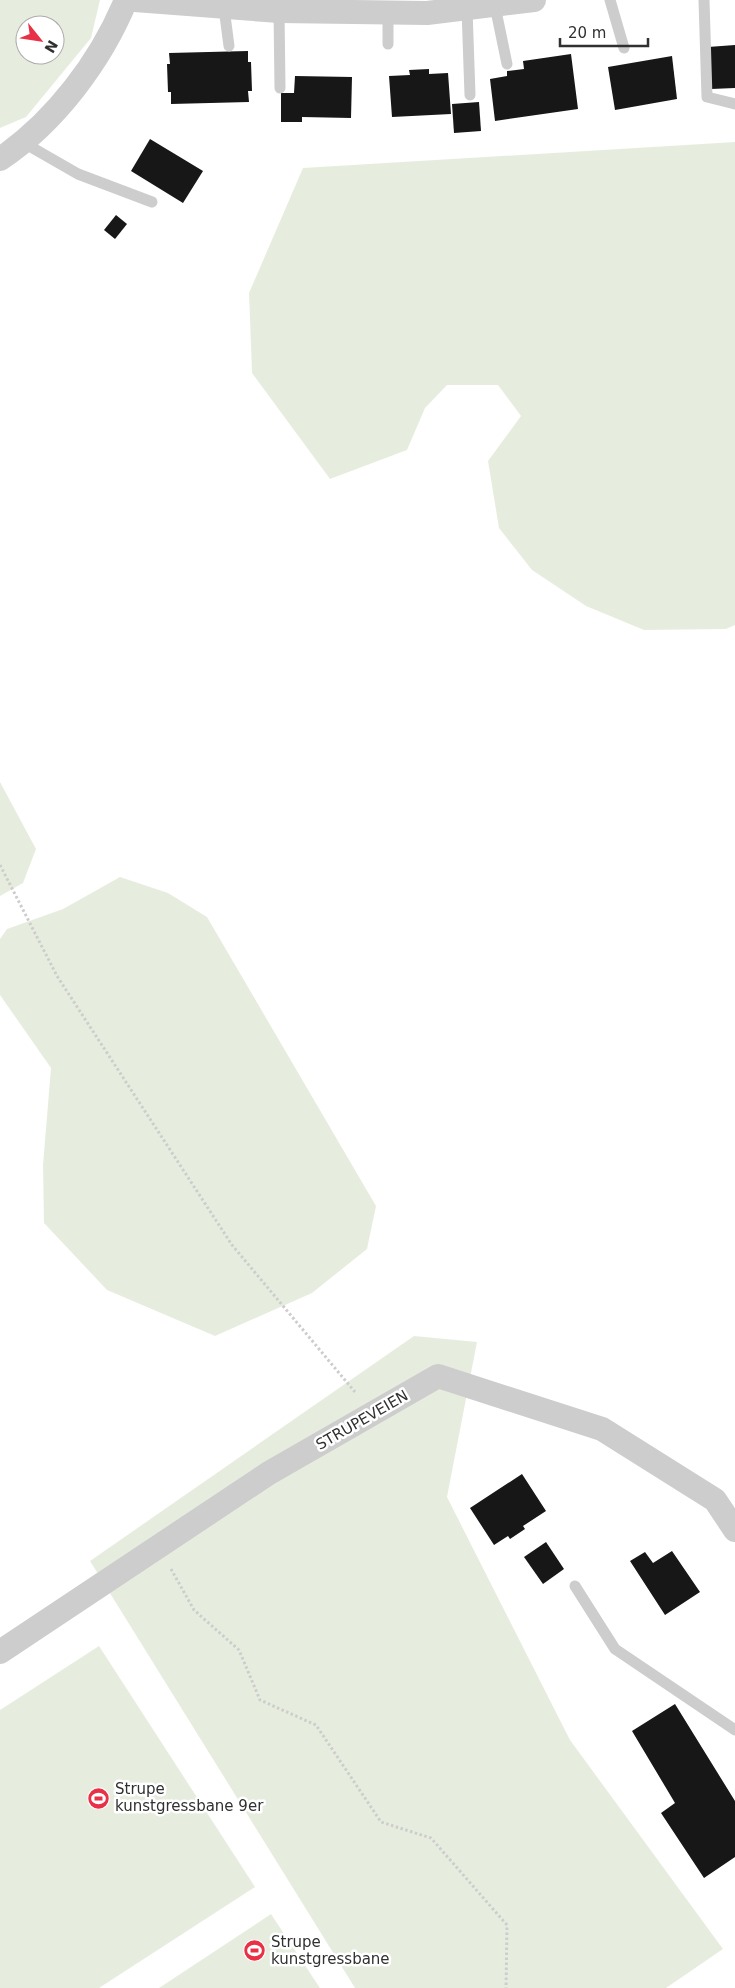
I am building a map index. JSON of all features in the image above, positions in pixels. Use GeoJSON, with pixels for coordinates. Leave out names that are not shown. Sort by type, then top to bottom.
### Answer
{"type":"FeatureCollection","features":[{"type":"Feature","properties":{"kind":"street"},"geometry":{"type":"LineString","coordinates":[[0,158],[24,143],[84,76],[126,0]]}},
{"type":"Feature","properties":{"kind":"street"},"geometry":{"type":"LineString","coordinates":[[135,0],[279,11],[388,13],[427,13],[534,0]]}},
{"type":"Feature","properties":{"kind":"street","name":"STRUPEVEIEN"},"geometry":{"type":"LineString","coordinates":[[0,1652],[269,1474],[438,1376],[602,1429],[715,1500],[735,1530]]}},
{"type":"Feature","properties":{"kind":"lane"},"geometry":{"type":"LineString","coordinates":[[610,0],[624,48]]}},
{"type":"Feature","properties":{"kind":"lane"},"geometry":{"type":"LineString","coordinates":[[704,0],[707,97],[735,104]]}},
{"type":"Feature","properties":{"kind":"lane"},"geometry":{"type":"LineString","coordinates":[[495,6],[507,64]]}},
{"type":"Feature","properties":{"kind":"lane"},"geometry":{"type":"LineString","coordinates":[[224,8],[229,46]]}},
{"type":"Feature","properties":{"kind":"lane"},"geometry":{"type":"LineString","coordinates":[[467,9],[470,95]]}},
{"type":"Feature","properties":{"kind":"lane"},"geometry":{"type":"LineString","coordinates":[[279,11],[280,88]]}},
{"type":"Feature","properties":{"kind":"lane"},"geometry":{"type":"LineString","coordinates":[[388,13],[388,44]]}},
{"type":"Feature","properties":{"kind":"lane"},"geometry":{"type":"LineString","coordinates":[[24,143],[78,174],[152,202]]}},
{"type":"Feature","properties":{"kind":"lane"},"geometry":{"type":"LineString","coordinates":[[575,1586],[615,1649],[735,1730]]}},
{"type":"Feature","properties":{"kind":"path"},"geometry":{"type":"LineString","coordinates":[[0,864],[57,976],[232,1245],[373,1414]]}},
{"type":"Feature","properties":{"kind":"path"},"geometry":{"type":"LineString","coordinates":[[158,1547],[194,1610],[239,1650],[260,1700],[316,1725],[381,1822],[432,1838],[507,1926],[506,1988]]}},
{"type":"Feature","properties":{"kind":"green space"},"geometry":{"type":"Polygon","coordinates":[[[0,0],[100,0],[91,38],[26,117],[0,128],[0,0]]]}},
{"type":"Feature","properties":{"kind":"green space"},"geometry":{"type":"Polygon","coordinates":[[[735,142],[735,625],[726,629],[644,630],[586,606],[532,570],[499,528],[488,461],[521,416],[498,385],[447,385],[425,408],[407,450],[330,479],[252,373],[249,293],[303,168],[735,142]]]}},
{"type":"Feature","properties":{"kind":"green space"},"geometry":{"type":"Polygon","coordinates":[[[0,782],[36,849],[23,883],[0,896],[0,782]]]}},
{"type":"Feature","properties":{"kind":"green space"},"geometry":{"type":"Polygon","coordinates":[[[120,877],[168,893],[207,917],[376,1206],[367,1249],[312,1293],[215,1336],[107,1290],[44,1223],[43,1165],[51,1068],[0,995],[0,939],[7,929],[63,909],[120,877]]]}},
{"type":"Feature","properties":{"kind":"green space"},"geometry":{"type":"Polygon","coordinates":[[[414,1336],[477,1342],[447,1497],[570,1740],[723,1949],[666,1988],[355,1988],[90,1561],[414,1336]]]}},
{"type":"Feature","properties":{"kind":"green space","name":"Strupe kunstgressbane 9er"},"geometry":{"type":"Polygon","coordinates":[[[99,1646],[255,1887],[99,1988],[0,1988],[0,1710],[99,1646]]]}},
{"type":"Feature","properties":{"kind":"green space","name":"Strupe kunstgressbane"},"geometry":{"type":"Polygon","coordinates":[[[271,1914],[320,1988],[159,1988],[271,1914]]]}},
{"type":"Feature","properties":{"kind":"building"},"geometry":{"type":"Polygon","coordinates":[[[735,45],[735,88],[711,89],[708,47],[735,45]]]}},
{"type":"Feature","properties":{"kind":"building"},"geometry":{"type":"Polygon","coordinates":[[[248,51],[248,62],[251,62],[252,91],[248,91],[249,102],[171,104],[171,92],[168,92],[167,64],[170,64],[169,53],[248,51]]]}},
{"type":"Feature","properties":{"kind":"building"},"geometry":{"type":"Polygon","coordinates":[[[571,54],[578,109],[495,121],[490,79],[507,76],[507,71],[524,69],[523,61],[571,54]]]}},
{"type":"Feature","properties":{"kind":"building"},"geometry":{"type":"Polygon","coordinates":[[[672,56],[677,99],[615,110],[608,67],[672,56]]]}},
{"type":"Feature","properties":{"kind":"building"},"geometry":{"type":"Polygon","coordinates":[[[429,69],[429,74],[448,73],[451,114],[392,117],[389,76],[410,75],[409,70],[429,69]]]}},
{"type":"Feature","properties":{"kind":"building"},"geometry":{"type":"Polygon","coordinates":[[[295,76],[352,77],[351,118],[302,117],[302,122],[281,122],[281,93],[294,93],[295,76]]]}},
{"type":"Feature","properties":{"kind":"building"},"geometry":{"type":"Polygon","coordinates":[[[479,102],[481,131],[454,133],[452,104],[479,102]]]}},
{"type":"Feature","properties":{"kind":"building"},"geometry":{"type":"Polygon","coordinates":[[[150,139],[203,171],[183,203],[131,171],[150,139]]]}},
{"type":"Feature","properties":{"kind":"building"},"geometry":{"type":"Polygon","coordinates":[[[116,215],[127,224],[115,239],[104,230],[116,215]]]}},
{"type":"Feature","properties":{"kind":"building"},"geometry":{"type":"Polygon","coordinates":[[[522,1474],[546,1511],[523,1526],[525,1529],[510,1539],[508,1536],[494,1545],[470,1508],[522,1474]]]}},
{"type":"Feature","properties":{"kind":"building"},"geometry":{"type":"Polygon","coordinates":[[[546,1542],[564,1569],[543,1584],[524,1557],[546,1542]]]}},
{"type":"Feature","properties":{"kind":"building"},"geometry":{"type":"Polygon","coordinates":[[[672,1551],[700,1592],[665,1615],[630,1561],[645,1552],[653,1563],[672,1551]]]}},
{"type":"Feature","properties":{"kind":"building"},"geometry":{"type":"Polygon","coordinates":[[[675,1704],[735,1801],[735,1857],[704,1878],[661,1813],[675,1803],[632,1731],[675,1704]]]}},
{"type":"Feature","properties":{"kind":"place","name":"Strupe kunstgressbane 9er"},"geometry":{"type":"Point","coordinates":[99,1798]}},
{"type":"Feature","properties":{"kind":"place","name":"Strupe kunstgressbane"},"geometry":{"type":"Point","coordinates":[255,1951]}}]}
